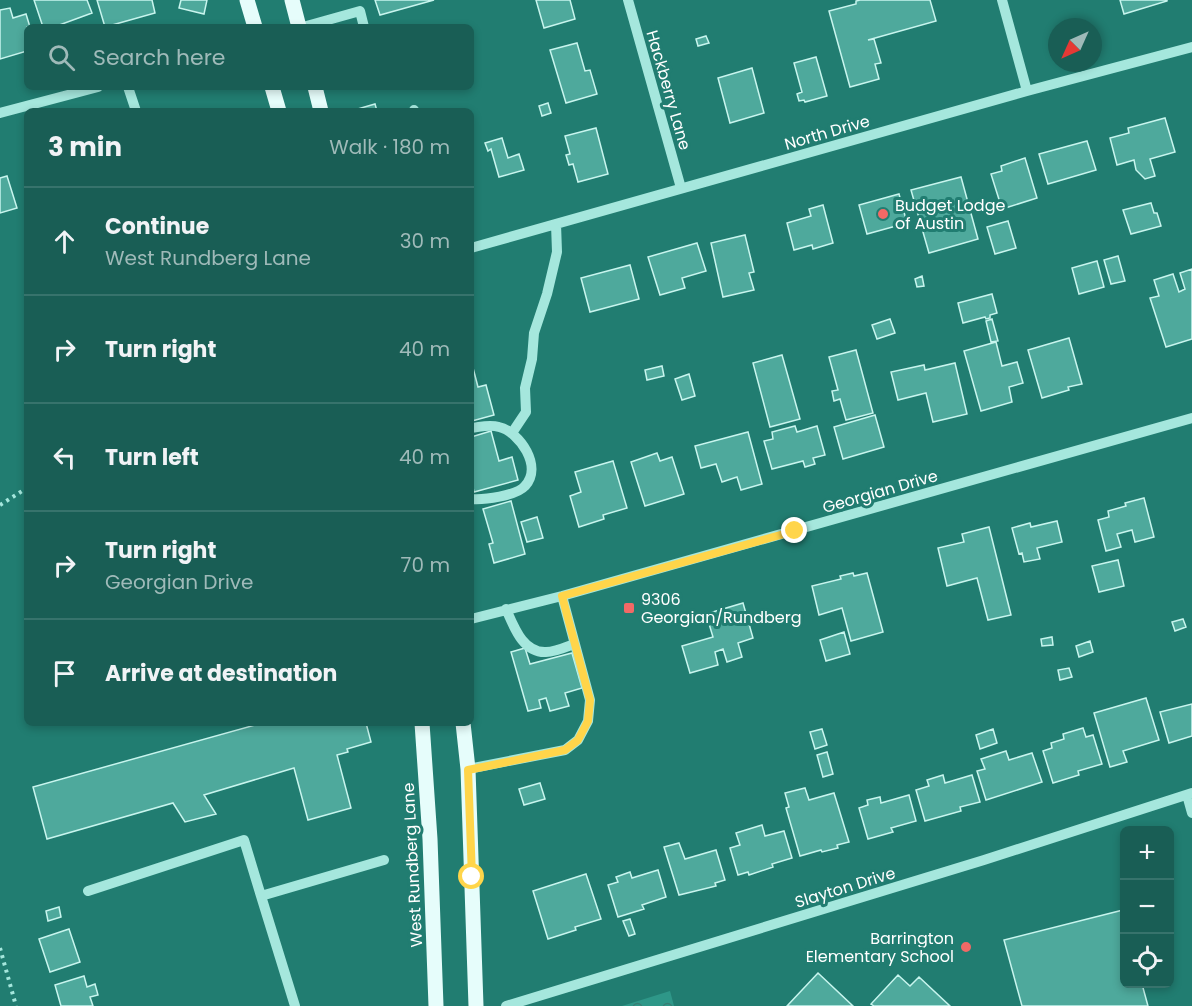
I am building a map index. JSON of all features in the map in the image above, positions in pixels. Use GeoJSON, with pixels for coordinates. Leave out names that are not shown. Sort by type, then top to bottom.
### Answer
{"type":"FeatureCollection","features":[{"type":"Feature","properties":{"kind":"main road"},"geometry":{"type":"LineString","coordinates":[[247,0],[254,24]]}},
{"type":"Feature","properties":{"kind":"main road"},"geometry":{"type":"LineString","coordinates":[[292,0],[300,24]]}},
{"type":"Feature","properties":{"kind":"main road"},"geometry":{"type":"LineString","coordinates":[[273,90],[278,108]]}},
{"type":"Feature","properties":{"kind":"main road"},"geometry":{"type":"LineString","coordinates":[[316,90],[320,108]]}},
{"type":"Feature","properties":{"kind":"main road","name":"West Rundberg Lane"},"geometry":{"type":"LineString","coordinates":[[422,726],[430,839],[436,1006]]}},
{"type":"Feature","properties":{"kind":"main road"},"geometry":{"type":"LineString","coordinates":[[463,726],[468,770],[476,1006]]}},
{"type":"Feature","properties":{"kind":"street"},"geometry":{"type":"LineString","coordinates":[[357,0],[363,24]]}},
{"type":"Feature","properties":{"kind":"street","name":"Hackberry Lane"},"geometry":{"type":"LineString","coordinates":[[628,0],[681,188]]}},
{"type":"Feature","properties":{"kind":"street"},"geometry":{"type":"LineString","coordinates":[[1002,0],[1027,91]]}},
{"type":"Feature","properties":{"kind":"street"},"geometry":{"type":"LineString","coordinates":[[312,24],[360,11]]}},
{"type":"Feature","properties":{"kind":"street","name":"North Drive"},"geometry":{"type":"LineString","coordinates":[[474,247],[1027,91],[1192,47]]}},
{"type":"Feature","properties":{"kind":"street"},"geometry":{"type":"LineString","coordinates":[[0,113],[87,90]]}},
{"type":"Feature","properties":{"kind":"street"},"geometry":{"type":"LineString","coordinates":[[129,90],[135,108]]}},
{"type":"Feature","properties":{"kind":"street"},"geometry":{"type":"LineString","coordinates":[[512,433],[526,412],[525,388],[532,359],[534,333],[547,294],[557,252],[556,224]]}},
{"type":"Feature","properties":{"kind":"street","name":"Georgian Drive"},"geometry":{"type":"LineString","coordinates":[[474,618],[562,596],[1192,418]]}},
{"type":"Feature","properties":{"kind":"street"},"geometry":{"type":"LineString","coordinates":[[474,427],[498,426],[512,433],[524,447],[531,464],[531,476],[527,485],[522,489],[495,497],[474,499]]}},
{"type":"Feature","properties":{"kind":"street"},"geometry":{"type":"LineString","coordinates":[[468,770],[565,750],[578,740],[588,721],[590,700],[562,596]]}},
{"type":"Feature","properties":{"kind":"street"},"geometry":{"type":"LineString","coordinates":[[506,609],[516,632],[525,644],[536,651],[547,652],[574,644]]}},
{"type":"Feature","properties":{"kind":"street"},"geometry":{"type":"LineString","coordinates":[[1189,794],[1192,813]]}},
{"type":"Feature","properties":{"kind":"street","name":"Slayton Drive"},"geometry":{"type":"LineString","coordinates":[[506,1006],[984,860],[1189,794]]}},
{"type":"Feature","properties":{"kind":"street"},"geometry":{"type":"LineString","coordinates":[[88,891],[244,840],[295,1006]]}},
{"type":"Feature","properties":{"kind":"street"},"geometry":{"type":"LineString","coordinates":[[261,896],[384,860]]}},
{"type":"Feature","properties":{"kind":"path"},"geometry":{"type":"LineString","coordinates":[[0,505],[24,490]]}},
{"type":"Feature","properties":{"kind":"path"},"geometry":{"type":"LineString","coordinates":[[0,948],[16,1006]]}},
{"type":"Feature","properties":{"kind":"green space"},"geometry":{"type":"Polygon","coordinates":[[[670,991],[674,1006],[622,1006],[670,991]]]}},
{"type":"Feature","properties":{"kind":"building"},"geometry":{"type":"Polygon","coordinates":[[[34,0],[87,0],[92,13],[62,24],[42,24],[34,0]]]}},
{"type":"Feature","properties":{"kind":"building"},"geometry":{"type":"Polygon","coordinates":[[[97,0],[152,0],[155,13],[116,24],[104,24],[97,0]]]}},
{"type":"Feature","properties":{"kind":"building"},"geometry":{"type":"Polygon","coordinates":[[[181,0],[207,0],[204,14],[179,8],[181,0]]]}},
{"type":"Feature","properties":{"kind":"building"},"geometry":{"type":"Polygon","coordinates":[[[375,0],[434,0],[380,15],[375,0]]]}},
{"type":"Feature","properties":{"kind":"building"},"geometry":{"type":"Polygon","coordinates":[[[536,0],[570,0],[575,19],[544,28],[536,0]]]}},
{"type":"Feature","properties":{"kind":"building"},"geometry":{"type":"Polygon","coordinates":[[[930,0],[936,21],[868,40],[874,39],[881,63],[875,64],[879,79],[850,87],[829,11],[856,4],[856,1],[930,0]]]}},
{"type":"Feature","properties":{"kind":"building"},"geometry":{"type":"Polygon","coordinates":[[[1120,0],[1167,0],[1167,1],[1124,14],[1120,0]]]}},
{"type":"Feature","properties":{"kind":"building"},"geometry":{"type":"Polygon","coordinates":[[[10,8],[13,18],[26,14],[29,24],[24,24],[24,52],[0,59],[0,10],[10,8]]]}},
{"type":"Feature","properties":{"kind":"building"},"geometry":{"type":"Polygon","coordinates":[[[706,36],[709,43],[698,46],[696,39],[706,36]]]}},
{"type":"Feature","properties":{"kind":"building"},"geometry":{"type":"Polygon","coordinates":[[[577,43],[585,71],[590,70],[597,94],[566,103],[550,50],[577,43]]]}},
{"type":"Feature","properties":{"kind":"building"},"geometry":{"type":"Polygon","coordinates":[[[816,57],[827,96],[805,102],[804,100],[799,101],[797,94],[802,92],[794,63],[816,57]]]}},
{"type":"Feature","properties":{"kind":"building"},"geometry":{"type":"Polygon","coordinates":[[[752,68],[764,113],[730,123],[718,78],[752,68]]]}},
{"type":"Feature","properties":{"kind":"building"},"geometry":{"type":"Polygon","coordinates":[[[548,103],[551,113],[542,116],[539,106],[548,103]]]}},
{"type":"Feature","properties":{"kind":"building"},"geometry":{"type":"Polygon","coordinates":[[[375,104],[376,108],[361,108],[375,104]]]}},
{"type":"Feature","properties":{"kind":"building"},"geometry":{"type":"Polygon","coordinates":[[[1165,118],[1175,152],[1150,159],[1155,176],[1145,179],[1136,170],[1134,160],[1117,165],[1110,138],[1129,133],[1128,128],[1165,118]]]}},
{"type":"Feature","properties":{"kind":"building"},"geometry":{"type":"Polygon","coordinates":[[[596,128],[608,174],[578,182],[573,164],[569,165],[566,155],[570,154],[565,136],[596,128]]]}},
{"type":"Feature","properties":{"kind":"building"},"geometry":{"type":"Polygon","coordinates":[[[502,138],[508,158],[519,154],[524,170],[499,177],[491,149],[488,151],[485,143],[502,138]]]}},
{"type":"Feature","properties":{"kind":"building"},"geometry":{"type":"Polygon","coordinates":[[[1087,141],[1096,170],[1048,184],[1039,154],[1087,141]]]}},
{"type":"Feature","properties":{"kind":"building"},"geometry":{"type":"Polygon","coordinates":[[[1025,158],[1037,198],[1002,209],[991,174],[1002,171],[1001,166],[1025,158]]]}},
{"type":"Feature","properties":{"kind":"building"},"geometry":{"type":"Polygon","coordinates":[[[7,176],[17,208],[0,213],[0,178],[7,176]]]}},
{"type":"Feature","properties":{"kind":"building"},"geometry":{"type":"Polygon","coordinates":[[[961,177],[978,239],[929,253],[911,190],[961,177]]]}},
{"type":"Feature","properties":{"kind":"building","name":"Budget Lodge of Austin"},"geometry":{"type":"Polygon","coordinates":[[[899,194],[907,223],[867,234],[859,205],[899,194]]]}},
{"type":"Feature","properties":{"kind":"building"},"geometry":{"type":"Polygon","coordinates":[[[1151,203],[1161,226],[1131,234],[1123,210],[1151,203]]]}},
{"type":"Feature","properties":{"kind":"building"},"geometry":{"type":"Polygon","coordinates":[[[823,205],[833,243],[813,249],[812,245],[794,250],[787,223],[811,216],[809,209],[823,205]]]}},
{"type":"Feature","properties":{"kind":"building"},"geometry":{"type":"Polygon","coordinates":[[[1008,221],[1016,248],[995,254],[987,227],[1008,221]]]}},
{"type":"Feature","properties":{"kind":"building"},"geometry":{"type":"Polygon","coordinates":[[[745,235],[754,272],[749,273],[754,290],[723,297],[711,243],[745,235]]]}},
{"type":"Feature","properties":{"kind":"building"},"geometry":{"type":"Polygon","coordinates":[[[697,243],[706,271],[682,278],[685,288],[660,295],[648,257],[697,243]]]}},
{"type":"Feature","properties":{"kind":"building"},"geometry":{"type":"Polygon","coordinates":[[[1118,256],[1125,281],[1111,284],[1104,260],[1118,256]]]}},
{"type":"Feature","properties":{"kind":"building"},"geometry":{"type":"Polygon","coordinates":[[[1097,261],[1104,287],[1079,294],[1072,268],[1097,261]]]}},
{"type":"Feature","properties":{"kind":"building"},"geometry":{"type":"Polygon","coordinates":[[[630,265],[639,299],[590,312],[581,278],[630,265]]]}},
{"type":"Feature","properties":{"kind":"building"},"geometry":{"type":"Polygon","coordinates":[[[1192,269],[1192,339],[1166,347],[1150,298],[1159,296],[1154,280],[1173,274],[1179,292],[1185,289],[1180,273],[1192,269]]]}},
{"type":"Feature","properties":{"kind":"building"},"geometry":{"type":"Polygon","coordinates":[[[922,276],[924,286],[917,287],[915,279],[922,276]]]}},
{"type":"Feature","properties":{"kind":"building"},"geometry":{"type":"Polygon","coordinates":[[[992,294],[997,313],[990,315],[990,318],[985,317],[963,323],[958,303],[992,294]]]}},
{"type":"Feature","properties":{"kind":"building"},"geometry":{"type":"Polygon","coordinates":[[[890,319],[895,333],[877,339],[872,325],[890,319]]]}},
{"type":"Feature","properties":{"kind":"building"},"geometry":{"type":"Polygon","coordinates":[[[992,319],[998,341],[991,342],[986,321],[992,319]]]}},
{"type":"Feature","properties":{"kind":"building"},"geometry":{"type":"Polygon","coordinates":[[[1069,338],[1082,384],[1042,398],[1028,350],[1069,338]]]}},
{"type":"Feature","properties":{"kind":"building"},"geometry":{"type":"Polygon","coordinates":[[[996,342],[1002,366],[1017,362],[1023,383],[1009,387],[1012,402],[981,411],[964,351],[996,342]]]}},
{"type":"Feature","properties":{"kind":"building"},"geometry":{"type":"Polygon","coordinates":[[[856,350],[873,413],[846,420],[840,399],[834,401],[832,391],[838,390],[829,357],[856,350]]]}},
{"type":"Feature","properties":{"kind":"building"},"geometry":{"type":"Polygon","coordinates":[[[782,355],[800,419],[770,427],[753,363],[782,355]]]}},
{"type":"Feature","properties":{"kind":"building"},"geometry":{"type":"Polygon","coordinates":[[[955,363],[967,414],[933,422],[926,393],[898,400],[891,372],[924,365],[925,370],[955,363]]]}},
{"type":"Feature","properties":{"kind":"building"},"geometry":{"type":"Polygon","coordinates":[[[662,366],[664,376],[647,380],[645,370],[662,366]]]}},
{"type":"Feature","properties":{"kind":"building"},"geometry":{"type":"Polygon","coordinates":[[[474,372],[478,387],[486,385],[494,415],[474,420],[474,372]]]}},
{"type":"Feature","properties":{"kind":"building"},"geometry":{"type":"Polygon","coordinates":[[[689,374],[695,396],[682,400],[675,379],[689,374]]]}},
{"type":"Feature","properties":{"kind":"building"},"geometry":{"type":"Polygon","coordinates":[[[875,415],[884,447],[843,459],[834,427],[875,415]]]}},
{"type":"Feature","properties":{"kind":"building"},"geometry":{"type":"Polygon","coordinates":[[[795,426],[797,432],[817,426],[825,455],[813,458],[815,464],[805,467],[803,461],[772,469],[764,441],[773,439],[772,432],[795,426]]]}},
{"type":"Feature","properties":{"kind":"building"},"geometry":{"type":"Polygon","coordinates":[[[491,431],[499,461],[512,457],[518,480],[474,492],[474,436],[491,431]]]}},
{"type":"Feature","properties":{"kind":"building"},"geometry":{"type":"Polygon","coordinates":[[[748,432],[762,484],[741,490],[737,477],[722,482],[716,464],[701,468],[695,446],[748,432]]]}},
{"type":"Feature","properties":{"kind":"building"},"geometry":{"type":"Polygon","coordinates":[[[657,453],[660,461],[672,457],[684,494],[645,506],[631,462],[657,453]]]}},
{"type":"Feature","properties":{"kind":"building"},"geometry":{"type":"Polygon","coordinates":[[[613,461],[627,508],[603,515],[604,519],[579,527],[570,496],[581,492],[575,472],[613,461]]]}},
{"type":"Feature","properties":{"kind":"building"},"geometry":{"type":"Polygon","coordinates":[[[1144,498],[1154,537],[1135,542],[1132,530],[1117,534],[1121,547],[1106,551],[1098,520],[1109,517],[1108,511],[1144,498]]]}},
{"type":"Feature","properties":{"kind":"building"},"geometry":{"type":"Polygon","coordinates":[[[511,501],[525,554],[494,563],[489,544],[493,543],[483,509],[511,501]]]}},
{"type":"Feature","properties":{"kind":"building"},"geometry":{"type":"Polygon","coordinates":[[[537,517],[543,538],[527,542],[521,522],[537,517]]]}},
{"type":"Feature","properties":{"kind":"building"},"geometry":{"type":"Polygon","coordinates":[[[1057,521],[1062,542],[1037,548],[1040,559],[1024,562],[1022,553],[1019,554],[1012,528],[1030,523],[1031,527],[1057,521]]]}},
{"type":"Feature","properties":{"kind":"building"},"geometry":{"type":"Polygon","coordinates":[[[989,527],[1011,615],[988,620],[977,578],[947,586],[938,548],[964,542],[962,534],[989,527]]]}},
{"type":"Feature","properties":{"kind":"building"},"geometry":{"type":"Polygon","coordinates":[[[1118,560],[1124,586],[1099,592],[1092,566],[1118,560]]]}},
{"type":"Feature","properties":{"kind":"building"},"geometry":{"type":"Polygon","coordinates":[[[853,573],[854,576],[867,573],[883,632],[851,641],[842,608],[819,615],[812,586],[841,579],[840,576],[853,573]]]}},
{"type":"Feature","properties":{"kind":"building"},"geometry":{"type":"Polygon","coordinates":[[[743,603],[753,638],[738,643],[742,657],[727,662],[723,649],[715,652],[718,665],[690,673],[682,646],[713,637],[706,614],[743,603]]]}},
{"type":"Feature","properties":{"kind":"building"},"geometry":{"type":"Polygon","coordinates":[[[1183,619],[1186,627],[1175,631],[1172,622],[1183,619]]]}},
{"type":"Feature","properties":{"kind":"building"},"geometry":{"type":"Polygon","coordinates":[[[844,632],[850,654],[826,661],[820,640],[844,632]]]}},
{"type":"Feature","properties":{"kind":"building"},"geometry":{"type":"Polygon","coordinates":[[[1052,637],[1053,645],[1042,646],[1041,639],[1052,637]]]}},
{"type":"Feature","properties":{"kind":"building"},"geometry":{"type":"Polygon","coordinates":[[[1090,641],[1093,652],[1079,657],[1076,646],[1090,641]]]}},
{"type":"Feature","properties":{"kind":"building"},"geometry":{"type":"Polygon","coordinates":[[[525,648],[530,664],[572,653],[582,688],[565,693],[569,706],[550,711],[546,698],[539,700],[541,708],[528,711],[511,652],[525,648]]]}},
{"type":"Feature","properties":{"kind":"building"},"geometry":{"type":"Polygon","coordinates":[[[1069,668],[1072,677],[1060,680],[1058,670],[1069,668]]]}},
{"type":"Feature","properties":{"kind":"building"},"geometry":{"type":"Polygon","coordinates":[[[1146,698],[1159,740],[1123,751],[1127,762],[1110,767],[1094,713],[1146,698]]]}},
{"type":"Feature","properties":{"kind":"building"},"geometry":{"type":"Polygon","coordinates":[[[1192,704],[1192,736],[1169,743],[1160,712],[1192,704]]]}},
{"type":"Feature","properties":{"kind":"building"},"geometry":{"type":"Polygon","coordinates":[[[251,726],[367,726],[371,742],[347,749],[348,752],[337,755],[351,808],[308,820],[294,768],[204,795],[216,814],[185,822],[173,803],[47,839],[33,787],[251,726]]]}},
{"type":"Feature","properties":{"kind":"building"},"geometry":{"type":"Polygon","coordinates":[[[1083,728],[1086,737],[1093,735],[1102,764],[1078,771],[1079,775],[1053,783],[1043,751],[1052,748],[1051,743],[1064,739],[1063,734],[1083,728]]]}},
{"type":"Feature","properties":{"kind":"building"},"geometry":{"type":"Polygon","coordinates":[[[822,729],[827,745],[815,749],[810,732],[822,729]]]}},
{"type":"Feature","properties":{"kind":"building"},"geometry":{"type":"Polygon","coordinates":[[[993,729],[997,743],[980,749],[976,735],[993,729]]]}},
{"type":"Feature","properties":{"kind":"building"},"geometry":{"type":"Polygon","coordinates":[[[1006,751],[1009,760],[1032,753],[1042,782],[986,800],[977,771],[985,769],[981,759],[1006,751]]]}},
{"type":"Feature","properties":{"kind":"building"},"geometry":{"type":"Polygon","coordinates":[[[827,752],[833,774],[823,777],[817,755],[827,752]]]}},
{"type":"Feature","properties":{"kind":"building"},"geometry":{"type":"Polygon","coordinates":[[[943,775],[945,783],[972,775],[980,802],[960,807],[961,811],[925,821],[916,790],[929,786],[927,780],[943,775]]]}},
{"type":"Feature","properties":{"kind":"building"},"geometry":{"type":"Polygon","coordinates":[[[540,783],[545,799],[524,805],[519,789],[540,783]]]}},
{"type":"Feature","properties":{"kind":"building"},"geometry":{"type":"Polygon","coordinates":[[[805,788],[809,800],[834,793],[849,842],[837,845],[838,848],[800,856],[786,808],[789,807],[785,793],[805,788]]]}},
{"type":"Feature","properties":{"kind":"building"},"geometry":{"type":"Polygon","coordinates":[[[909,795],[916,821],[891,828],[893,832],[868,839],[859,808],[868,805],[867,800],[880,797],[881,803],[909,795]]]}},
{"type":"Feature","properties":{"kind":"building"},"geometry":{"type":"Polygon","coordinates":[[[762,825],[765,836],[784,831],[792,858],[749,875],[748,872],[738,875],[730,848],[740,845],[736,833],[762,825]]]}},
{"type":"Feature","properties":{"kind":"building"},"geometry":{"type":"Polygon","coordinates":[[[679,843],[685,859],[716,850],[725,880],[715,883],[716,886],[679,895],[664,847],[679,843]]]}},
{"type":"Feature","properties":{"kind":"building"},"geometry":{"type":"Polygon","coordinates":[[[658,870],[666,897],[642,905],[644,909],[618,917],[608,885],[618,882],[616,877],[630,872],[632,878],[658,870]]]}},
{"type":"Feature","properties":{"kind":"building"},"geometry":{"type":"Polygon","coordinates":[[[586,874],[601,919],[548,939],[533,891],[586,874]]]}},
{"type":"Feature","properties":{"kind":"building"},"geometry":{"type":"Polygon","coordinates":[[[59,907],[61,917],[48,921],[46,911],[59,907]]]}},
{"type":"Feature","properties":{"kind":"building"},"geometry":{"type":"Polygon","coordinates":[[[1120,911],[1120,988],[1143,988],[1148,1006],[1022,1006],[1004,940],[1120,911]]]}},
{"type":"Feature","properties":{"kind":"building"},"geometry":{"type":"Polygon","coordinates":[[[630,919],[635,934],[629,936],[623,921],[630,919]]]}},
{"type":"Feature","properties":{"kind":"building"},"geometry":{"type":"Polygon","coordinates":[[[69,929],[80,962],[50,972],[39,939],[69,929]]]}},
{"type":"Feature","properties":{"kind":"building"},"geometry":{"type":"Polygon","coordinates":[[[818,973],[853,1006],[787,1006],[818,973]]]}},
{"type":"Feature","properties":{"kind":"building"},"geometry":{"type":"Polygon","coordinates":[[[898,975],[910,986],[919,977],[950,1006],[874,1006],[871,1004],[898,975]]]}},
{"type":"Feature","properties":{"kind":"building"},"geometry":{"type":"Polygon","coordinates":[[[84,976],[87,987],[95,984],[98,995],[90,997],[93,1006],[61,1006],[55,985],[84,976]]]}},
{"type":"Feature","properties":{"kind":"place","name":"Budget Lodge of Austin"},"geometry":{"type":"Point","coordinates":[883,214]}},
{"type":"Feature","properties":{"kind":"place","name":"9306 Georgian/Rundberg"},"geometry":{"type":"Point","coordinates":[629,608]}},
{"type":"Feature","properties":{"kind":"place","name":"Barrington Elementary School"},"geometry":{"type":"Point","coordinates":[966,947]}},
{"type":"Feature","properties":{"kind":"route"},"geometry":{"type":"LineString","coordinates":[[472,877],[468,770],[565,750],[578,740],[588,721],[590,700],[562,596],[795,531]]}}]}
